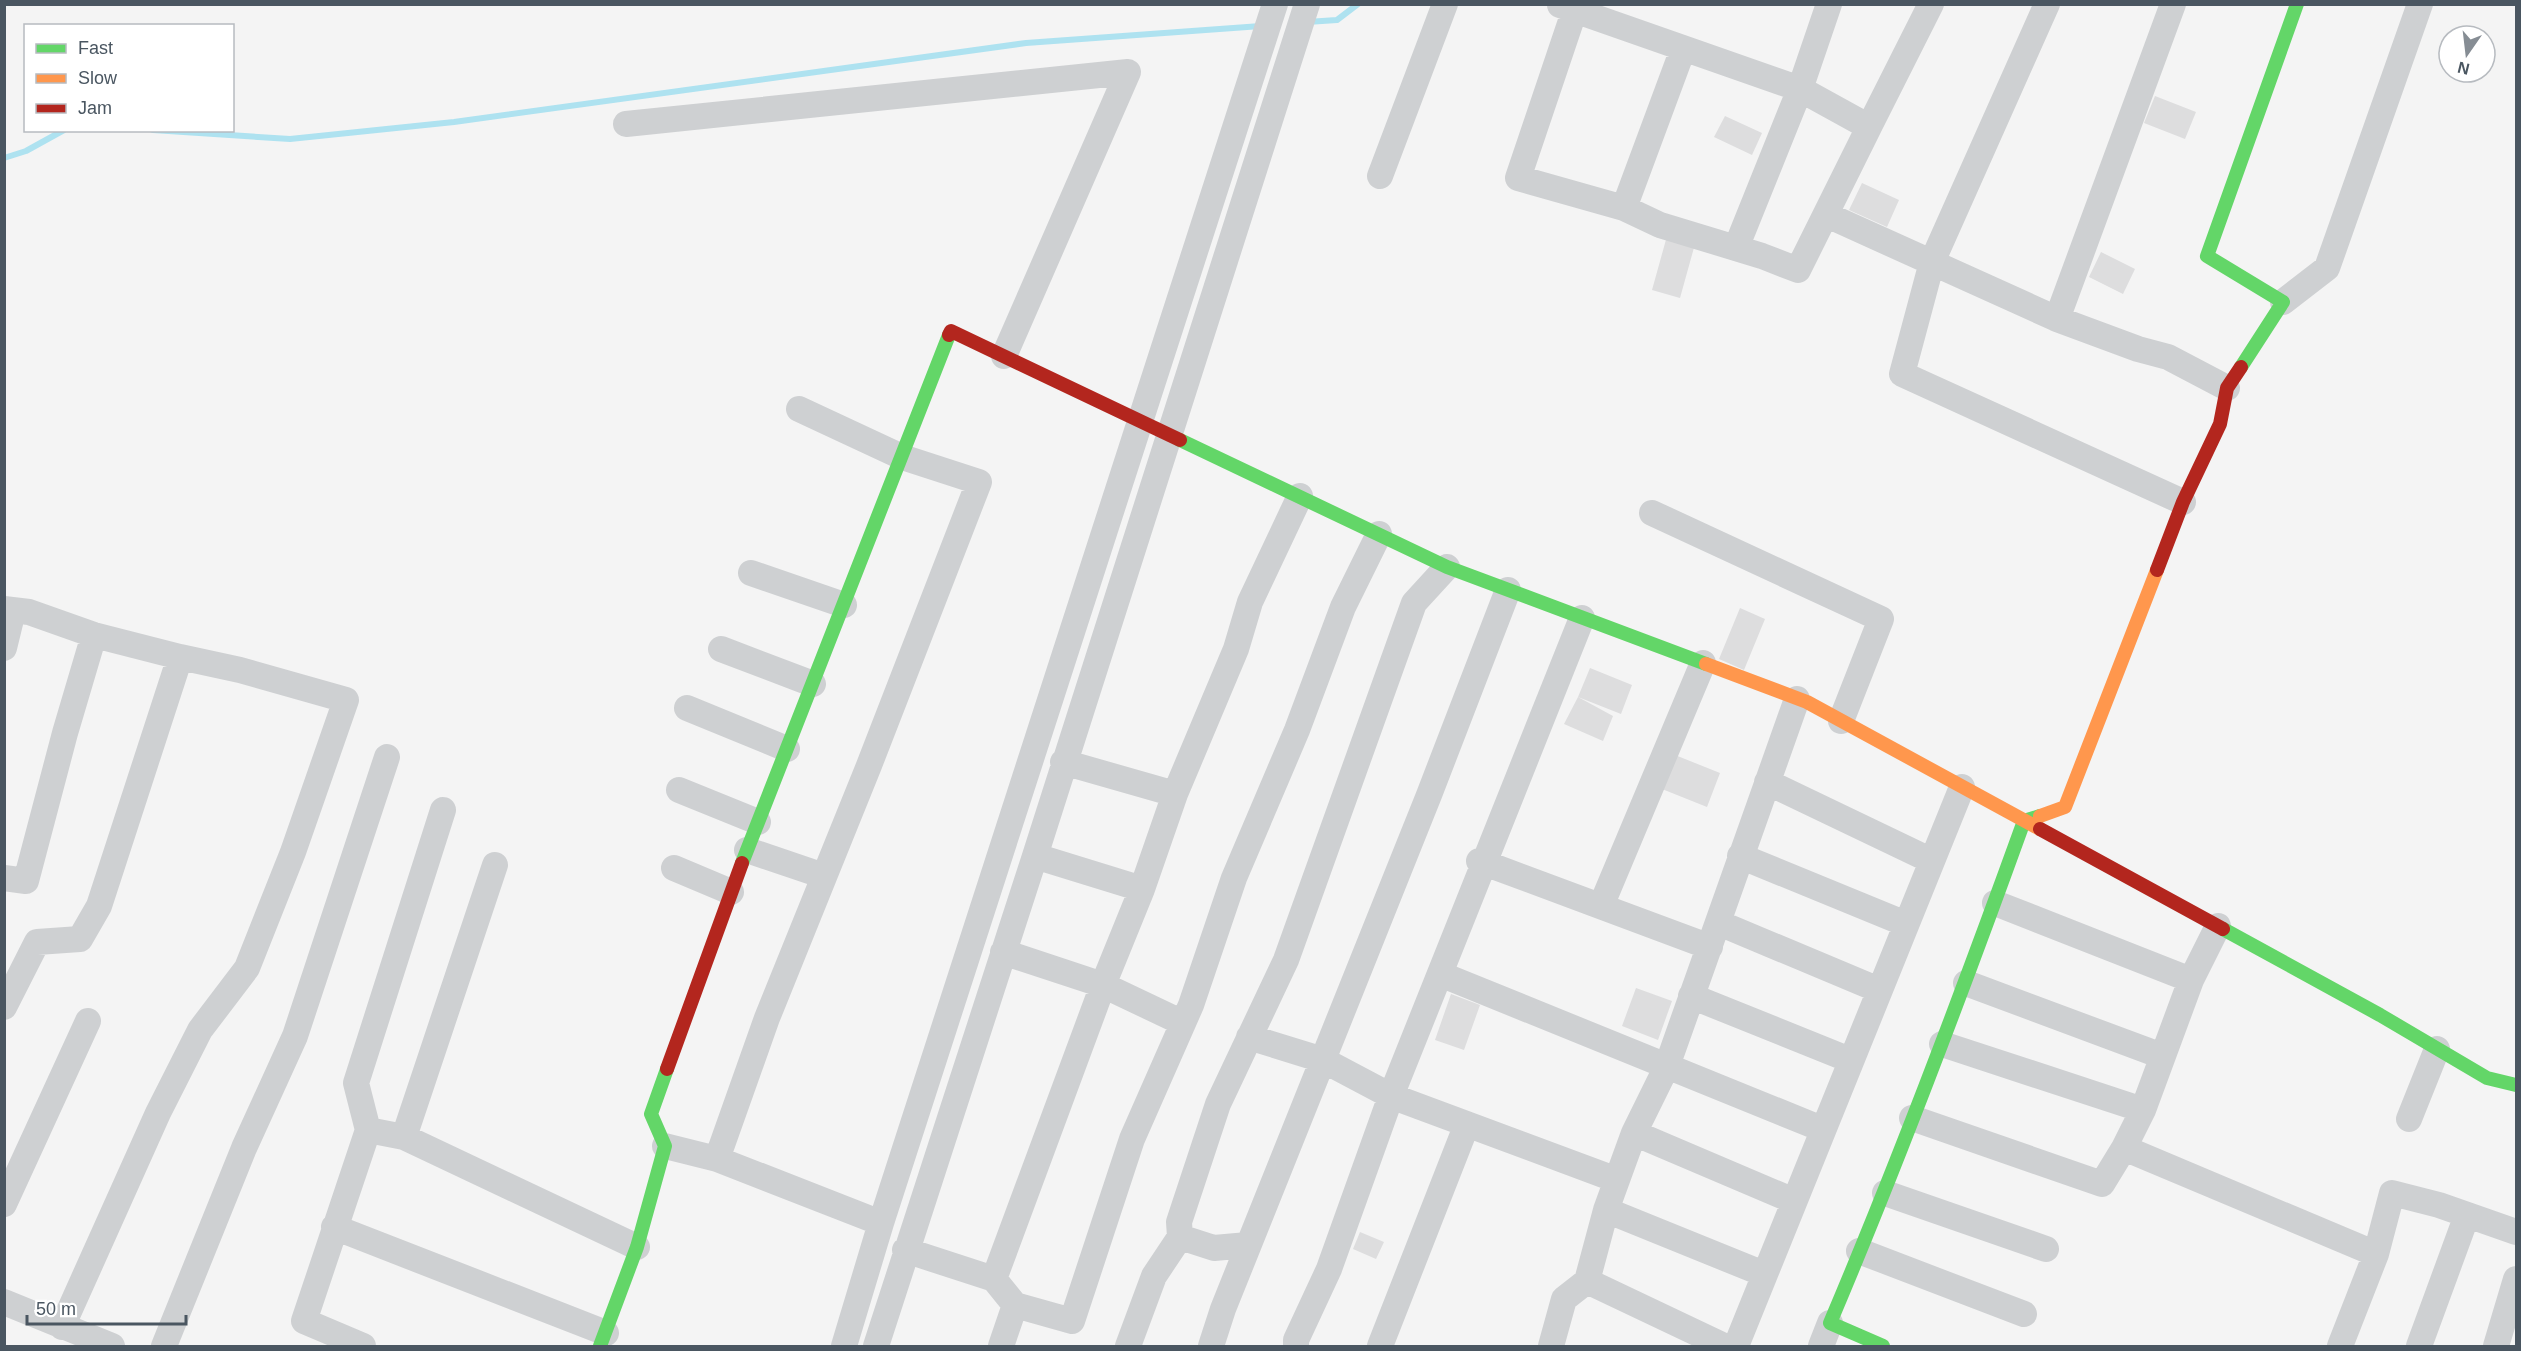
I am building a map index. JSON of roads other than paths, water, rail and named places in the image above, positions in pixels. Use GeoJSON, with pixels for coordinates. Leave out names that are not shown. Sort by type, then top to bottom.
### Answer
{"type":"FeatureCollection","features":[{"type":"Feature","properties":{"kind":"street"},"geometry":{"type":"LineString","coordinates":[[1380,176],[1445,4]]}},
{"type":"Feature","properties":{"kind":"street"},"geometry":{"type":"LineString","coordinates":[[1736,248],[1800,89],[1829,4]]}},
{"type":"Feature","properties":{"kind":"street"},"geometry":{"type":"LineString","coordinates":[[1869,127],[1800,89],[1566,7],[1518,178],[1624,208],[1660,225],[1798,270],[1931,4]]}},
{"type":"Feature","properties":{"kind":"street"},"geometry":{"type":"LineString","coordinates":[[2047,4],[1932,262],[1902,374],[2182,502]]}},
{"type":"Feature","properties":{"kind":"street"},"geometry":{"type":"LineString","coordinates":[[2057,319],[2173,4]]}},
{"type":"Feature","properties":{"kind":"street"},"geometry":{"type":"LineString","coordinates":[[2283,302],[2207,256],[2297,4]]}},
{"type":"Feature","properties":{"kind":"street"},"geometry":{"type":"LineString","coordinates":[[2024,821],[2065,807],[2182,502],[2220,424],[2227,388],[2283,302],[2327,268],[2420,4]]}},
{"type":"Feature","properties":{"kind":"street"},"geometry":{"type":"LineString","coordinates":[[876,1347],[905,1250],[1171,435],[1303,17]]}},
{"type":"Feature","properties":{"kind":"street"},"geometry":{"type":"LineString","coordinates":[[844,1347],[881,1223],[1139,419],[1271,18]]}},
{"type":"Feature","properties":{"kind":"street"},"geometry":{"type":"LineString","coordinates":[[1624,208],[1683,49]]}},
{"type":"Feature","properties":{"kind":"street"},"geometry":{"type":"LineString","coordinates":[[626,124],[1128,72],[1004,356]]}},
{"type":"Feature","properties":{"kind":"street"},"geometry":{"type":"LineString","coordinates":[[1827,215],[2057,319],[2139,350],[2168,357],[2227,388]]}},
{"type":"Feature","properties":{"kind":"street"},"geometry":{"type":"LineString","coordinates":[[334,1227],[603,1340],[637,1247],[665,1146],[651,1114],[747,850],[951,331],[1447,567],[1797,699],[2218,927],[2487,1078],[2517,1085]]}},
{"type":"Feature","properties":{"kind":"street"},"geometry":{"type":"LineString","coordinates":[[717,1158],[767,1018],[979,482],[902,457],[799,409]]}},
{"type":"Feature","properties":{"kind":"street"},"geometry":{"type":"LineString","coordinates":[[994,1279],[1103,985],[1142,889],[1175,794],[1236,649],[1250,602],[1300,496]]}},
{"type":"Feature","properties":{"kind":"street"},"geometry":{"type":"LineString","coordinates":[[1652,513],[1881,619],[1841,721]]}},
{"type":"Feature","properties":{"kind":"street"},"geometry":{"type":"LineString","coordinates":[[905,1250],[994,1279],[1015,1305],[1072,1321],[1132,1139],[1183,1023],[1234,878],[1296,730],[1342,607],[1379,534]]}},
{"type":"Feature","properties":{"kind":"street"},"geometry":{"type":"LineString","coordinates":[[1128,1347],[1154,1276],[1180,1237],[1179,1222],[1218,1104],[1286,960],[1414,603],[1447,567]]}},
{"type":"Feature","properties":{"kind":"street"},"geometry":{"type":"LineString","coordinates":[[751,573],[844,605]]}},
{"type":"Feature","properties":{"kind":"street"},"geometry":{"type":"LineString","coordinates":[[1211,1347],[1248,1245],[1429,795],[1508,590]]}},
{"type":"Feature","properties":{"kind":"street"},"geometry":{"type":"LineString","coordinates":[[4,648],[9,610],[29,612],[94,635],[240,670],[346,700],[293,852],[247,968],[200,1030],[158,1113],[62,1327]]}},
{"type":"Feature","properties":{"kind":"street"},"geometry":{"type":"LineString","coordinates":[[1296,1347],[1296,1341],[1329,1269],[1391,1096],[1482,862],[1582,618]]}},
{"type":"Feature","properties":{"kind":"street"},"geometry":{"type":"LineString","coordinates":[[4,878],[26,881],[65,733],[94,635]]}},
{"type":"Feature","properties":{"kind":"street"},"geometry":{"type":"LineString","coordinates":[[721,649],[813,684]]}},
{"type":"Feature","properties":{"kind":"street"},"geometry":{"type":"LineString","coordinates":[[4,1007],[37,942],[80,939],[99,906],[180,657]]}},
{"type":"Feature","properties":{"kind":"street"},"geometry":{"type":"LineString","coordinates":[[1601,906],[1703,663]]}},
{"type":"Feature","properties":{"kind":"street"},"geometry":{"type":"LineString","coordinates":[[1551,1347],[1564,1299],[1587,1281],[1606,1210],[1634,1133],[1667,1066],[1797,699]]}},
{"type":"Feature","properties":{"kind":"street"},"geometry":{"type":"LineString","coordinates":[[687,708],[787,749]]}},
{"type":"Feature","properties":{"kind":"street"},"geometry":{"type":"LineString","coordinates":[[164,1347],[244,1148],[295,1036],[387,757]]}},
{"type":"Feature","properties":{"kind":"street"},"geometry":{"type":"LineString","coordinates":[[1064,762],[1175,794]]}},
{"type":"Feature","properties":{"kind":"street"},"geometry":{"type":"LineString","coordinates":[[1767,782],[1932,861]]}},
{"type":"Feature","properties":{"kind":"street"},"geometry":{"type":"LineString","coordinates":[[1736,1347],[1822,1129],[1962,787]]}},
{"type":"Feature","properties":{"kind":"street"},"geometry":{"type":"LineString","coordinates":[[679,790],[758,822]]}},
{"type":"Feature","properties":{"kind":"street"},"geometry":{"type":"LineString","coordinates":[[363,1347],[304,1321],[368,1130],[356,1083],[443,810]]}},
{"type":"Feature","properties":{"kind":"street"},"geometry":{"type":"LineString","coordinates":[[1821,1347],[1885,1193],[1966,983],[2024,821]]}},
{"type":"Feature","properties":{"kind":"street"},"geometry":{"type":"LineString","coordinates":[[747,850],[824,876]]}},
{"type":"Feature","properties":{"kind":"street"},"geometry":{"type":"LineString","coordinates":[[1035,856],[1142,889]]}},
{"type":"Feature","properties":{"kind":"street"},"geometry":{"type":"LineString","coordinates":[[1740,856],[1906,924]]}},
{"type":"Feature","properties":{"kind":"street"},"geometry":{"type":"LineString","coordinates":[[1482,862],[1710,947]]}},
{"type":"Feature","properties":{"kind":"street"},"geometry":{"type":"LineString","coordinates":[[404,1137],[495,865]]}},
{"type":"Feature","properties":{"kind":"street"},"geometry":{"type":"LineString","coordinates":[[674,868],[731,892]]}},
{"type":"Feature","properties":{"kind":"street"},"geometry":{"type":"LineString","coordinates":[[1995,903],[2191,980]]}},
{"type":"Feature","properties":{"kind":"street"},"geometry":{"type":"LineString","coordinates":[[1719,923],[1879,990]]}},
{"type":"Feature","properties":{"kind":"street"},"geometry":{"type":"LineString","coordinates":[[1912,1118],[2102,1184],[2143,1110],[2191,980],[2218,927]]}},
{"type":"Feature","properties":{"kind":"street"},"geometry":{"type":"LineString","coordinates":[[1003,952],[1103,985],[1183,1023]]}},
{"type":"Feature","properties":{"kind":"street"},"geometry":{"type":"LineString","coordinates":[[1440,974],[1822,1129]]}},
{"type":"Feature","properties":{"kind":"street"},"geometry":{"type":"LineString","coordinates":[[1966,983],[2162,1056]]}},
{"type":"Feature","properties":{"kind":"street"},"geometry":{"type":"LineString","coordinates":[[1691,996],[1850,1060]]}},
{"type":"Feature","properties":{"kind":"street"},"geometry":{"type":"LineString","coordinates":[[4,1204],[88,1021]]}},
{"type":"Feature","properties":{"kind":"street"},"geometry":{"type":"LineString","coordinates":[[1249,1037],[1323,1060],[1391,1096],[1617,1180]]}},
{"type":"Feature","properties":{"kind":"street"},"geometry":{"type":"LineString","coordinates":[[1942,1044],[2143,1110]]}},
{"type":"Feature","properties":{"kind":"street"},"geometry":{"type":"LineString","coordinates":[[2409,1119],[2437,1049]]}},
{"type":"Feature","properties":{"kind":"street"},"geometry":{"type":"LineString","coordinates":[[1380,1347],[1467,1124]]}},
{"type":"Feature","properties":{"kind":"street"},"geometry":{"type":"LineString","coordinates":[[368,1130],[404,1137],[637,1247]]}},
{"type":"Feature","properties":{"kind":"street"},"geometry":{"type":"LineString","coordinates":[[1634,1133],[1794,1202]]}},
{"type":"Feature","properties":{"kind":"street"},"geometry":{"type":"LineString","coordinates":[[665,1146],[717,1158],[881,1223]]}},
{"type":"Feature","properties":{"kind":"street"},"geometry":{"type":"LineString","coordinates":[[2124,1148],[2376,1254]]}},
{"type":"Feature","properties":{"kind":"street"},"geometry":{"type":"LineString","coordinates":[[1885,1193],[2046,1249]]}},
{"type":"Feature","properties":{"kind":"street"},"geometry":{"type":"LineString","coordinates":[[2340,1347],[2376,1254],[2392,1193],[2439,1205],[2517,1232]]}},
{"type":"Feature","properties":{"kind":"street"},"geometry":{"type":"LineString","coordinates":[[1606,1210],[1764,1274]]}},
{"type":"Feature","properties":{"kind":"street"},"geometry":{"type":"LineString","coordinates":[[2419,1347],[2467,1215]]}},
{"type":"Feature","properties":{"kind":"street"},"geometry":{"type":"LineString","coordinates":[[1180,1237],[1214,1248],[1248,1245]]}},
{"type":"Feature","properties":{"kind":"street"},"geometry":{"type":"LineString","coordinates":[[1859,1251],[2024,1314]]}},
{"type":"Feature","properties":{"kind":"street"},"geometry":{"type":"LineString","coordinates":[[2496,1347],[2517,1279]]}},
{"type":"Feature","properties":{"kind":"street"},"geometry":{"type":"LineString","coordinates":[[1587,1281],[1725,1347]]}},
{"type":"Feature","properties":{"kind":"street"},"geometry":{"type":"LineString","coordinates":[[4,1302],[112,1347]]}},
{"type":"Feature","properties":{"kind":"street"},"geometry":{"type":"LineString","coordinates":[[1000,1347],[1015,1305]]}},
{"type":"Feature","properties":{"kind":"street"},"geometry":{"type":"LineString","coordinates":[[1830,1323],[1883,1347]]}},
{"type":"Feature","properties":{"kind":"waterway"},"geometry":{"type":"LineString","coordinates":[[1307,22],[1337,20],[1358,4]]}},
{"type":"Feature","properties":{"kind":"waterway"},"geometry":{"type":"LineString","coordinates":[[183,132],[290,139],[454,122],[1026,43],[1261,26]]}},
{"type":"Feature","properties":{"kind":"waterway"},"geometry":{"type":"LineString","coordinates":[[4,158],[26,151],[60,132]]}}]}
